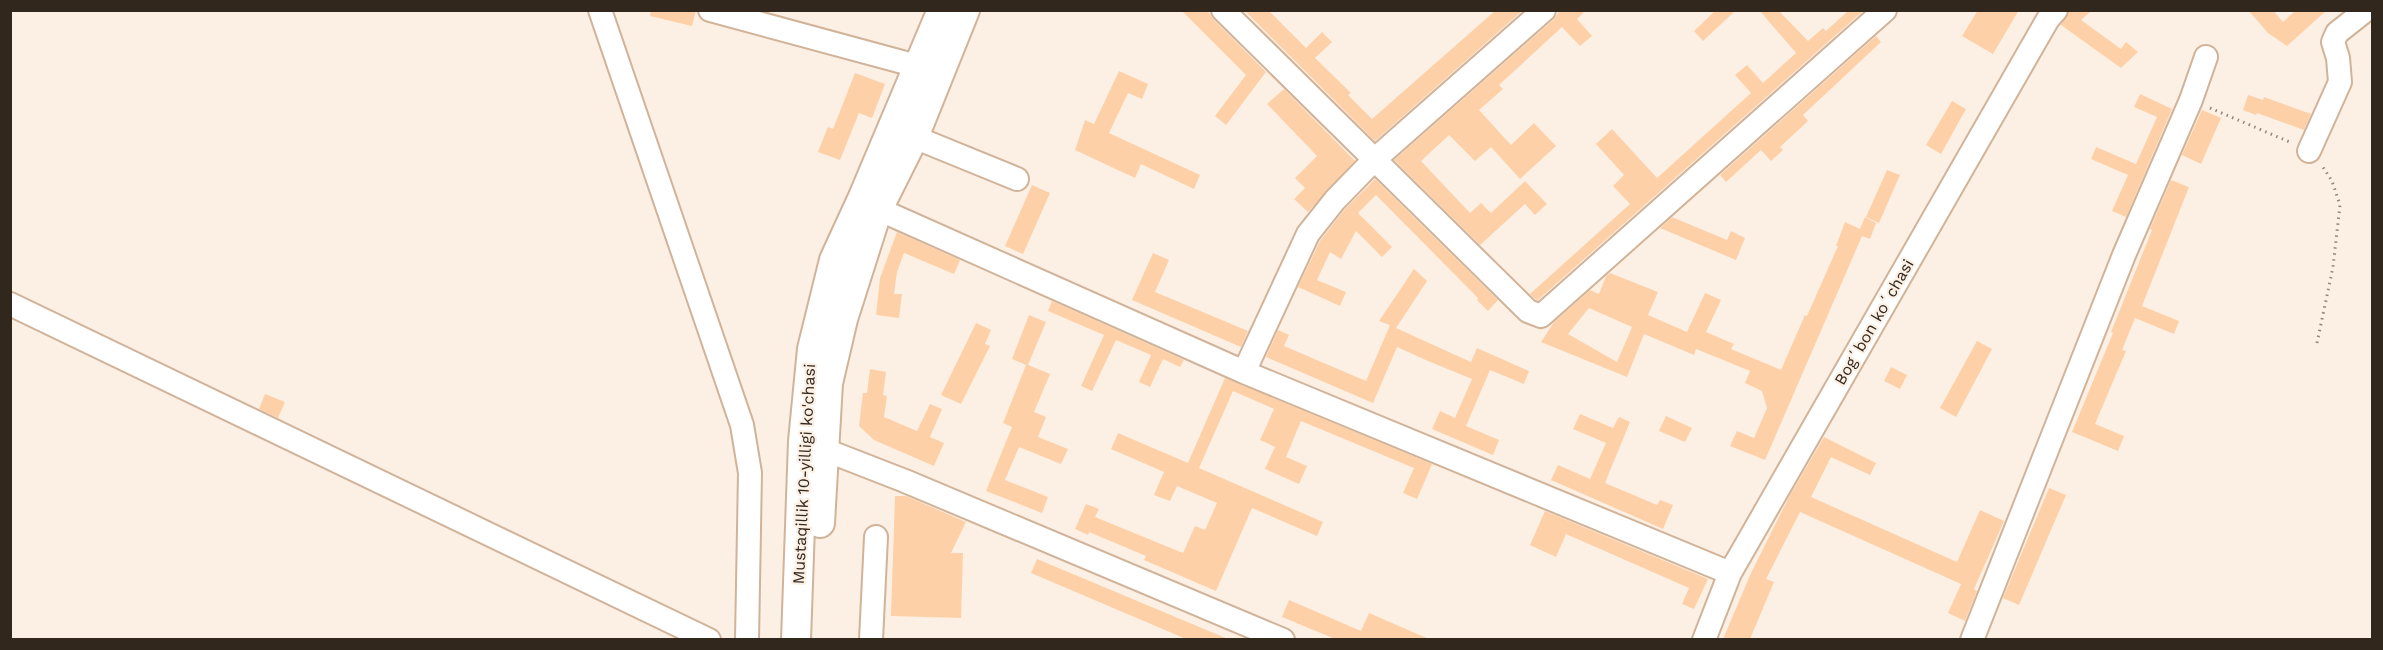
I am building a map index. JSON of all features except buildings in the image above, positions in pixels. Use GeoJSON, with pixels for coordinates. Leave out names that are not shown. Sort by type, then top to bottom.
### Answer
{"type":"FeatureCollection","features":[{"type":"Feature","properties":{"kind":"main road","name":"Mustaqillik 10-yilligi ko'chasi"},"geometry":{"type":"LineString","coordinates":[[816,639],[812,349],[834,260],[863,198],[942,10]]}},
{"type":"Feature","properties":{"kind":"main road","name":"Mustaqillik 10-yilligi ko'chasi"},"geometry":{"type":"LineString","coordinates":[[796,639],[814,445],[843,319],[878,209],[914,137],[965,10]]}},
{"type":"Feature","properties":{"kind":"street"},"geometry":{"type":"LineString","coordinates":[[600,10],[742,424],[750,473],[747,639]]}},
{"type":"Feature","properties":{"kind":"street"},"geometry":{"type":"LineString","coordinates":[[710,10],[917,66]]}},
{"type":"Feature","properties":{"kind":"street"},"geometry":{"type":"LineString","coordinates":[[1223,10],[1528,311],[1541,316],[1885,10]]}},
{"type":"Feature","properties":{"kind":"street"},"geometry":{"type":"LineString","coordinates":[[1244,372],[1308,234],[1335,200],[1374,160],[1544,10]]}},
{"type":"Feature","properties":{"kind":"street","name":"Bogʻbon koʻchasi"},"geometry":{"type":"LineString","coordinates":[[1704,639],[1730,573],[1960,170],[2048,19],[2056,10]]}},
{"type":"Feature","properties":{"kind":"street"},"geometry":{"type":"LineString","coordinates":[[2309,151],[2340,82],[2338,58],[2333,42],[2337,33],[2366,10]]}},
{"type":"Feature","properties":{"kind":"street"},"geometry":{"type":"LineString","coordinates":[[1972,639],[2124,255],[2191,100],[2206,57]]}},
{"type":"Feature","properties":{"kind":"street"},"geometry":{"type":"LineString","coordinates":[[914,137],[1017,179]]}},
{"type":"Feature","properties":{"kind":"street"},"geometry":{"type":"LineString","coordinates":[[878,209],[1244,372],[1730,573]]}},
{"type":"Feature","properties":{"kind":"street"},"geometry":{"type":"LineString","coordinates":[[10,303],[710,639]]}},
{"type":"Feature","properties":{"kind":"street"},"geometry":{"type":"LineString","coordinates":[[814,445],[1283,639]]}},
{"type":"Feature","properties":{"kind":"street"},"geometry":{"type":"LineString","coordinates":[[871,639],[876,537]]}},
{"type":"Feature","properties":{"kind":"path"},"geometry":{"type":"LineString","coordinates":[[2191,100],[2309,151],[2320,162],[2332,181],[2340,205],[2333,267],[2317,343]]}}]}
